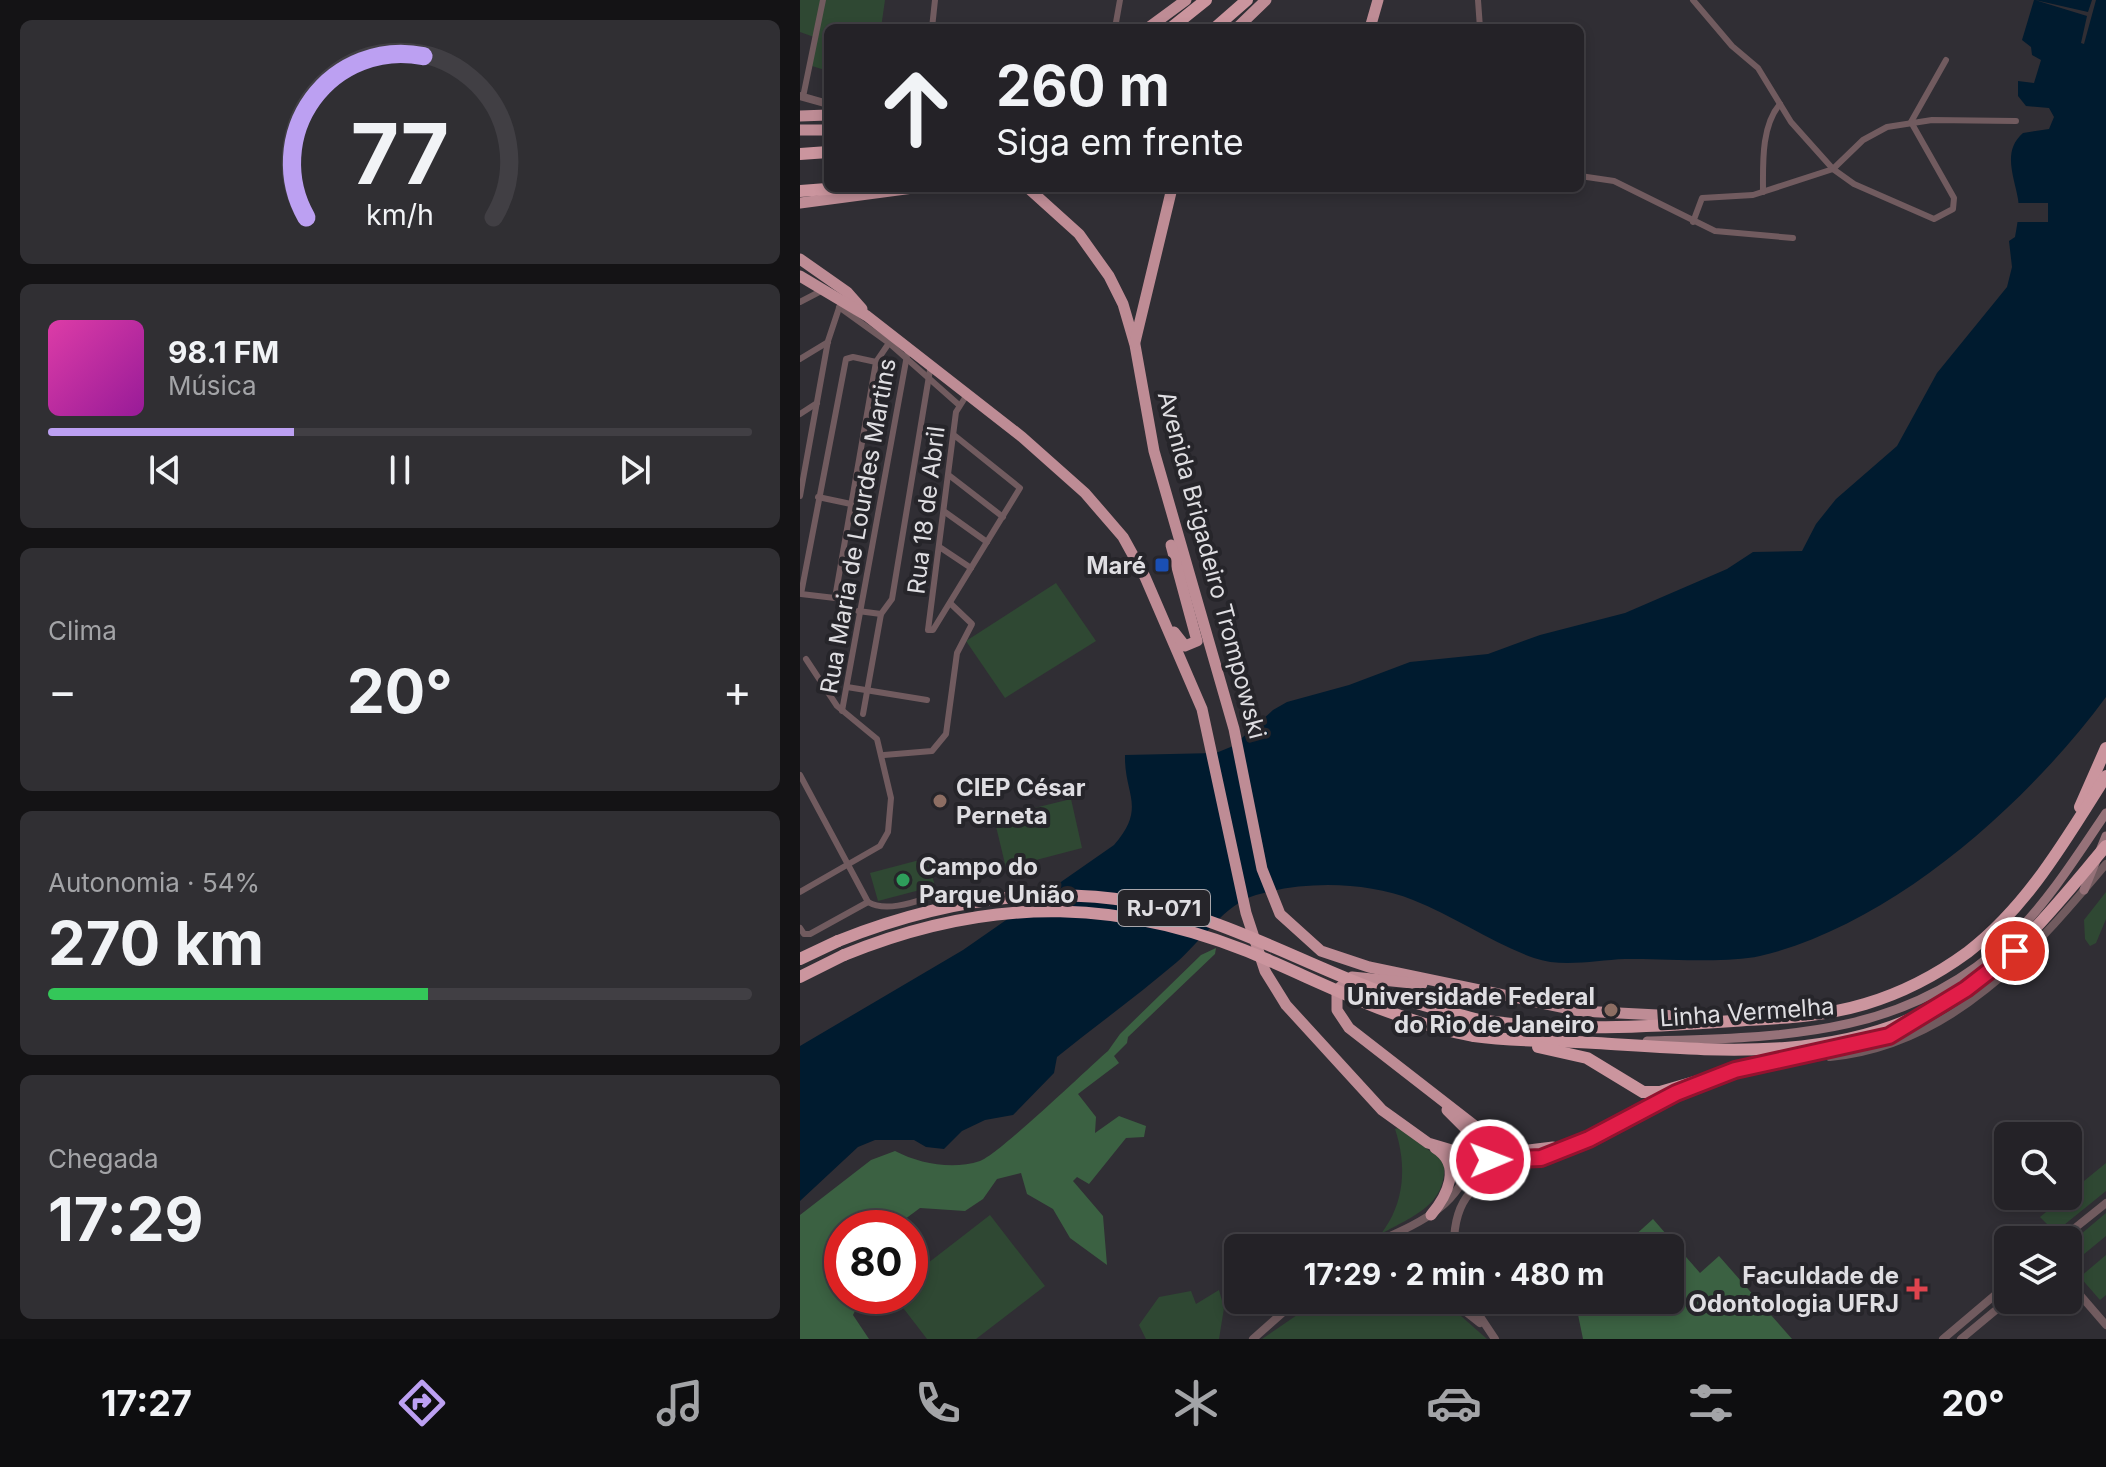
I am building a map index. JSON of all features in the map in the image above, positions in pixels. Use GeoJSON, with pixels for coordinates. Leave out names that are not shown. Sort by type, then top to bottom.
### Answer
{"type":"FeatureCollection","features":[{"type":"Feature","properties":{"kind":"highway"},"geometry":{"type":"LineString","coordinates":[[1153,24],[1186,0]]}},
{"type":"Feature","properties":{"kind":"highway"},"geometry":{"type":"LineString","coordinates":[[1176,24],[1206,0]]}},
{"type":"Feature","properties":{"kind":"highway"},"geometry":{"type":"LineString","coordinates":[[1220,24],[1247,0]]}},
{"type":"Feature","properties":{"kind":"highway"},"geometry":{"type":"LineString","coordinates":[[1241,24],[1266,0]]}},
{"type":"Feature","properties":{"kind":"highway"},"geometry":{"type":"LineString","coordinates":[[1371,24],[1378,0]]}},
{"type":"Feature","properties":{"kind":"highway"},"geometry":{"type":"LineString","coordinates":[[800,116],[824,115]]}},
{"type":"Feature","properties":{"kind":"highway"},"geometry":{"type":"LineString","coordinates":[[800,130],[824,130]]}},
{"type":"Feature","properties":{"kind":"highway"},"geometry":{"type":"LineString","coordinates":[[800,154],[824,152]]}},
{"type":"Feature","properties":{"kind":"highway"},"geometry":{"type":"LineString","coordinates":[[800,191],[837,194],[862,192]]}},
{"type":"Feature","properties":{"kind":"highway","name":"Avenida Brigadeiro Trompowski"},"geometry":{"type":"LineString","coordinates":[[1033,192],[1079,234],[1109,276],[1123,304],[1134,342],[1154,451],[1234,729],[1267,887],[1280,914],[1305,939],[1343,960],[1455,985]]}},
{"type":"Feature","properties":{"kind":"highway"},"geometry":{"type":"LineString","coordinates":[[1134,342],[1171,192]]}},
{"type":"Feature","properties":{"kind":"highway"},"geometry":{"type":"LineString","coordinates":[[800,203],[837,194]]}},
{"type":"Feature","properties":{"kind":"highway"},"geometry":{"type":"LineString","coordinates":[[800,210],[837,194]]}},
{"type":"Feature","properties":{"kind":"highway"},"geometry":{"type":"LineString","coordinates":[[800,259],[847,292],[867,316]]}},
{"type":"Feature","properties":{"kind":"highway","name":"Avenida Brigadeiro Trompowski"},"geometry":{"type":"LineString","coordinates":[[800,276],[839,304],[867,316],[930,371],[968,393],[1045,457],[1097,506],[1135,556],[1198,697],[1246,913],[1265,971],[1286,1005],[1382,1110],[1428,1143],[1471,1157],[1504,1162],[1541,1158],[1715,1076],[1783,1061]]}},
{"type":"Feature","properties":{"kind":"highway"},"geometry":{"type":"LineString","coordinates":[[1158,608],[1182,643],[1188,647],[1194,644],[1197,636],[1168,535],[1170,510]]}},
{"type":"Feature","properties":{"kind":"highway"},"geometry":{"type":"LineString","coordinates":[[2070,833],[2106,748]]}},
{"type":"Feature","properties":{"kind":"highway","name":"Linha Vermelha"},"geometry":{"type":"LineString","coordinates":[[800,959],[838,941],[929,909],[998,897],[1051,895],[1116,899],[1206,920],[1395,997],[1479,1020],[1548,1026],[1666,1026],[1810,1015],[1866,1004],[1945,967],[2010,914],[2070,833],[2106,776]]}},
{"type":"Feature","properties":{"kind":"highway","name":"Linha Vermelha"},"geometry":{"type":"LineString","coordinates":[[800,977],[844,955],[908,930],[985,914],[1037,909],[1114,914],[1220,940],[1383,1012],[1474,1036],[1508,1041],[1679,1049],[1783,1048],[1860,1035],[1937,1006],[1979,980],[2026,940],[2106,846]]}},
{"type":"Feature","properties":{"kind":"highway"},"geometry":{"type":"LineString","coordinates":[[1455,985],[1358,976],[1344,980],[1337,990],[1336,1003],[1341,1019],[1504,1147],[1528,1152],[1577,1143]]}},
{"type":"Feature","properties":{"kind":"highway","name":"Linha Vermelha"},"geometry":{"type":"LineString","coordinates":[[1455,985],[1589,1012],[1752,1020]]}},
{"type":"Feature","properties":{"kind":"highway"},"geometry":{"type":"LineString","coordinates":[[1783,1061],[1889,1036],[1937,1006]]}},
{"type":"Feature","properties":{"kind":"highway"},"geometry":{"type":"LineString","coordinates":[[1508,1041],[1587,1058],[1643,1092],[1660,1092],[1715,1076]]}},
{"type":"Feature","properties":{"kind":"highway"},"geometry":{"type":"LineString","coordinates":[[1418,1081],[1466,1129],[1471,1157]]}},
{"type":"Feature","properties":{"kind":"highway"},"geometry":{"type":"LineString","coordinates":[[1428,1143],[1445,1156],[1450,1171],[1446,1192],[1431,1215]]}},
{"type":"Feature","properties":{"kind":"main road","name":"Linha Vermelha"},"geometry":{"type":"LineString","coordinates":[[1592,1043],[1817,1032],[1871,1020],[1925,998],[1980,965],[2012,937],[2074,861],[2106,813]]}},
{"type":"Feature","properties":{"kind":"main road"},"geometry":{"type":"LineString","coordinates":[[2084,890],[2106,836]]}},
{"type":"Feature","properties":{"kind":"street"},"geometry":{"type":"LineString","coordinates":[[823,0],[801,97],[824,103]]}},
{"type":"Feature","properties":{"kind":"street"},"geometry":{"type":"LineString","coordinates":[[932,24],[935,0]]}},
{"type":"Feature","properties":{"kind":"street"},"geometry":{"type":"LineString","coordinates":[[1116,24],[1120,0]]}},
{"type":"Feature","properties":{"kind":"street"},"geometry":{"type":"LineString","coordinates":[[1478,0],[1480,24]]}},
{"type":"Feature","properties":{"kind":"street"},"geometry":{"type":"LineString","coordinates":[[1693,0],[1732,46],[1758,68],[1791,122],[1833,169],[1854,184],[1912,207],[1928,217],[1947,214],[1953,209],[1954,198],[1911,122]]}},
{"type":"Feature","properties":{"kind":"street"},"geometry":{"type":"LineString","coordinates":[[1911,122],[1946,60]]}},
{"type":"Feature","properties":{"kind":"street"},"geometry":{"type":"LineString","coordinates":[[1763,192],[1766,141],[1772,117],[1780,104]]}},
{"type":"Feature","properties":{"kind":"street"},"geometry":{"type":"LineString","coordinates":[[1693,222],[1702,198],[1763,192],[1833,169],[1870,134],[1911,122],[2016,121]]}},
{"type":"Feature","properties":{"kind":"street"},"geometry":{"type":"LineString","coordinates":[[1584,177],[1614,181],[1693,222],[1726,234],[1793,238]]}},
{"type":"Feature","properties":{"kind":"street"},"geometry":{"type":"LineString","coordinates":[[800,302],[823,290]]}},
{"type":"Feature","properties":{"kind":"street"},"geometry":{"type":"LineString","coordinates":[[800,496],[828,341],[839,304],[889,343],[908,352]]}},
{"type":"Feature","properties":{"kind":"street"},"geometry":{"type":"LineString","coordinates":[[800,359],[828,341]]}},
{"type":"Feature","properties":{"kind":"street"},"geometry":{"type":"LineString","coordinates":[[876,362],[853,357],[846,359],[801,594],[835,598],[876,362],[889,343]]}},
{"type":"Feature","properties":{"kind":"street","name":"Rua Maria de Lourdes Martins"},"geometry":{"type":"LineString","coordinates":[[842,711],[908,352]]}},
{"type":"Feature","properties":{"kind":"street"},"geometry":{"type":"LineString","coordinates":[[930,371],[959,405]]}},
{"type":"Feature","properties":{"kind":"street"},"geometry":{"type":"LineString","coordinates":[[863,714],[881,614],[892,599],[930,371]]}},
{"type":"Feature","properties":{"kind":"street","name":"Rua 18 de Abril"},"geometry":{"type":"LineString","coordinates":[[950,603],[933,630],[928,630],[959,405],[968,393]]}},
{"type":"Feature","properties":{"kind":"street"},"geometry":{"type":"LineString","coordinates":[[800,414],[817,403]]}},
{"type":"Feature","properties":{"kind":"street"},"geometry":{"type":"LineString","coordinates":[[884,755],[932,751],[946,734],[957,653],[972,624],[950,603],[1020,488],[954,435]]}},
{"type":"Feature","properties":{"kind":"street"},"geometry":{"type":"LineString","coordinates":[[950,476],[1003,517]]}},
{"type":"Feature","properties":{"kind":"street"},"geometry":{"type":"LineString","coordinates":[[818,497],[851,504]]}},
{"type":"Feature","properties":{"kind":"street"},"geometry":{"type":"LineString","coordinates":[[945,512],[987,542]]}},
{"type":"Feature","properties":{"kind":"street"},"geometry":{"type":"LineString","coordinates":[[941,548],[971,568]]}},
{"type":"Feature","properties":{"kind":"street"},"geometry":{"type":"LineString","coordinates":[[858,611],[881,614]]}},
{"type":"Feature","properties":{"kind":"street"},"geometry":{"type":"LineString","coordinates":[[800,892],[880,846],[888,832],[891,798],[884,755],[877,739],[842,711],[806,659]]}},
{"type":"Feature","properties":{"kind":"street"},"geometry":{"type":"LineString","coordinates":[[847,687],[927,700]]}},
{"type":"Feature","properties":{"kind":"street"},"geometry":{"type":"LineString","coordinates":[[800,775],[868,902],[879,907],[943,893]]}},
{"type":"Feature","properties":{"kind":"street","name":"Avenida Brigadeiro Trompowski"},"geometry":{"type":"LineString","coordinates":[[1783,1061],[1866,1052],[1941,1020],[2019,964],[2106,864]]}},
{"type":"Feature","properties":{"kind":"street"},"geometry":{"type":"LineString","coordinates":[[802,931],[868,902]]}},
{"type":"Feature","properties":{"kind":"street"},"geometry":{"type":"LineString","coordinates":[[1392,1234],[1431,1215],[1455,1194],[1471,1157]]}},
{"type":"Feature","properties":{"kind":"street"},"geometry":{"type":"LineString","coordinates":[[1456,1234],[1459,1212],[1475,1185],[1496,1172],[1541,1158]]}},
{"type":"Feature","properties":{"kind":"street"},"geometry":{"type":"LineString","coordinates":[[2077,1226],[2106,1203]]}},
{"type":"Feature","properties":{"kind":"street"},"geometry":{"type":"LineString","coordinates":[[1943,1339],[1994,1296]]}},
{"type":"Feature","properties":{"kind":"street"},"geometry":{"type":"LineString","coordinates":[[2082,1297],[2106,1325]]}},
{"type":"Feature","properties":{"kind":"street"},"geometry":{"type":"LineString","coordinates":[[1961,1339],[1994,1312]]}},
{"type":"Feature","properties":{"kind":"street"},"geometry":{"type":"LineString","coordinates":[[1253,1339],[1282,1314]]}},
{"type":"Feature","properties":{"kind":"street"},"geometry":{"type":"LineString","coordinates":[[1468,1314],[1487,1329]]}},
{"type":"Feature","properties":{"kind":"street"},"geometry":{"type":"LineString","coordinates":[[1478,1314],[1495,1339]]}},
{"type":"Feature","properties":{"kind":"green space"},"geometry":{"type":"Polygon","coordinates":[[[800,0],[885,0],[882,24],[824,24],[824,70],[812,66],[814,37],[800,32],[800,0]]]}},
{"type":"Feature","properties":{"kind":"green space"},"geometry":{"type":"Polygon","coordinates":[[[1056,583],[1096,641],[1005,698],[966,641],[1056,583]]]}},
{"type":"Feature","properties":{"kind":"green space"},"geometry":{"type":"Polygon","coordinates":[[[1071,799],[1082,848],[1006,868],[994,818],[1071,799]]]}},
{"type":"Feature","properties":{"kind":"green space","name":"Campo do Parque União"},"geometry":{"type":"Polygon","coordinates":[[[927,858],[935,886],[878,901],[870,873],[927,858]]]}},
{"type":"Feature","properties":{"kind":"green space"},"geometry":{"type":"Polygon","coordinates":[[[2106,892],[2106,919],[2096,943],[2090,946],[2085,939],[2084,920],[2106,892]]]}},
{"type":"Feature","properties":{"kind":"green space"},"geometry":{"type":"Polygon","coordinates":[[[1216,948],[1215,954],[1128,1037],[1127,1043],[1114,1056],[1119,1063],[1078,1094],[1096,1117],[1095,1133],[1119,1116],[1146,1126],[1144,1137],[1126,1138],[1089,1184],[1077,1177],[1073,1181],[1103,1216],[1107,1265],[1070,1238],[1053,1209],[1027,1194],[1021,1173],[997,1179],[983,1199],[965,1211],[920,1208],[824,1210],[824,1314],[853,1314],[869,1339],[800,1339],[800,1215],[871,1160],[895,1151],[926,1162],[948,1165],[970,1164],[990,1156],[1108,1051],[1120,1034],[1201,955],[1216,948]]]}},
{"type":"Feature","properties":{"kind":"green space"},"geometry":{"type":"Polygon","coordinates":[[[1398,1128],[1444,1161],[1444,1176],[1434,1199],[1426,1207],[1381,1234],[1395,1210],[1402,1183],[1401,1156],[1395,1129],[1398,1128]]]}},
{"type":"Feature","properties":{"kind":"green space"},"geometry":{"type":"Polygon","coordinates":[[[2106,1163],[2106,1191],[2063,1226],[2049,1226],[2040,1217],[2049,1210],[2082,1210],[2082,1183],[2106,1163]]]}},
{"type":"Feature","properties":{"kind":"green space"},"geometry":{"type":"Polygon","coordinates":[[[2106,1213],[2106,1236],[2082,1256],[2082,1233],[2106,1213]]]}},
{"type":"Feature","properties":{"kind":"green space"},"geometry":{"type":"Polygon","coordinates":[[[990,1215],[1045,1286],[976,1339],[927,1339],[908,1314],[928,1314],[928,1263],[990,1215]]]}},
{"type":"Feature","properties":{"kind":"green space"},"geometry":{"type":"Polygon","coordinates":[[[1653,1219],[1666,1234],[1636,1234],[1653,1219]]]}},
{"type":"Feature","properties":{"kind":"green space"},"geometry":{"type":"Polygon","coordinates":[[[1684,1255],[1700,1273],[1719,1256],[1792,1339],[1583,1339],[1578,1314],[1684,1314],[1684,1255]]]}},
{"type":"Feature","properties":{"kind":"green space"},"geometry":{"type":"Polygon","coordinates":[[[2106,1255],[2106,1295],[2100,1300],[2082,1275],[2106,1255]]]}},
{"type":"Feature","properties":{"kind":"green space"},"geometry":{"type":"Polygon","coordinates":[[[1219,1290],[1224,1308],[1219,1339],[1146,1339],[1139,1325],[1159,1297],[1191,1291],[1196,1304],[1219,1290]]]}},
{"type":"Feature","properties":{"kind":"green space"},"geometry":{"type":"Polygon","coordinates":[[[1299,1314],[1458,1314],[1487,1339],[1262,1339],[1299,1314]]]}},
{"type":"Feature","properties":{"kind":"water"},"geometry":{"type":"Polygon","coordinates":[[[2034,0],[2106,0],[2106,697],[2074,738],[1997,818],[1907,889],[1859,918],[1810,940],[1745,958],[1556,963],[1518,952],[1413,900],[1375,889],[1314,885],[1256,895],[1234,906],[1177,962],[1057,1057],[1054,1073],[1013,1115],[985,1120],[962,1131],[944,1149],[926,1147],[914,1140],[875,1140],[858,1147],[800,1201],[800,1046],[963,950],[1114,845],[1130,821],[1132,810],[1125,755],[1216,753],[1233,746],[1273,710],[1287,702],[1349,685],[1410,662],[1488,654],[1540,635],[1625,613],[1727,569],[1753,552],[1802,551],[1816,524],[1836,499],[1897,446],[1937,373],[2007,287],[2012,267],[2009,241],[2015,237],[2018,213],[2011,164],[2013,148],[2023,133],[2049,129],[2054,117],[2049,108],[2026,106],[2018,96],[2018,81],[2034,83],[2041,60],[2032,55],[2031,47],[2022,40],[2034,0]]]}},
{"type":"Feature","properties":{"kind":"pier"},"geometry":{"type":"Polygon","coordinates":[[[2035,0],[2088,12],[2092,0],[2096,0],[2084,44],[2081,43],[2087,16],[2035,0]]]}},
{"type":"Feature","properties":{"kind":"pier"},"geometry":{"type":"Polygon","coordinates":[[[2014,203],[2048,203],[2048,222],[2014,222],[2014,203]]]}},
{"type":"Feature","properties":{"kind":"place","name":"Maré"},"geometry":{"type":"Point","coordinates":[1162,565]}},
{"type":"Feature","properties":{"kind":"place","name":"CIEP César Perneta"},"geometry":{"type":"Point","coordinates":[940,801]}},
{"type":"Feature","properties":{"kind":"place","name":"Campo do Parque União"},"geometry":{"type":"Point","coordinates":[903,880]}},
{"type":"Feature","properties":{"kind":"place","name":"Universidade Federal do Rio de Janeiro"},"geometry":{"type":"Point","coordinates":[1611,1010]}},
{"type":"Feature","properties":{"kind":"place","name":"Faculdade de Odontologia UFRJ"},"geometry":{"type":"Point","coordinates":[1917,1289]}},
{"type":"Feature","properties":{"kind":"route"},"geometry":{"type":"LineString","coordinates":[[1490,1160],[1513,1162],[1541,1158],[1589,1139],[1715,1076],[1758,1064],[1853,1047],[1889,1036],[1966,989],[2015,951]]}}]}
